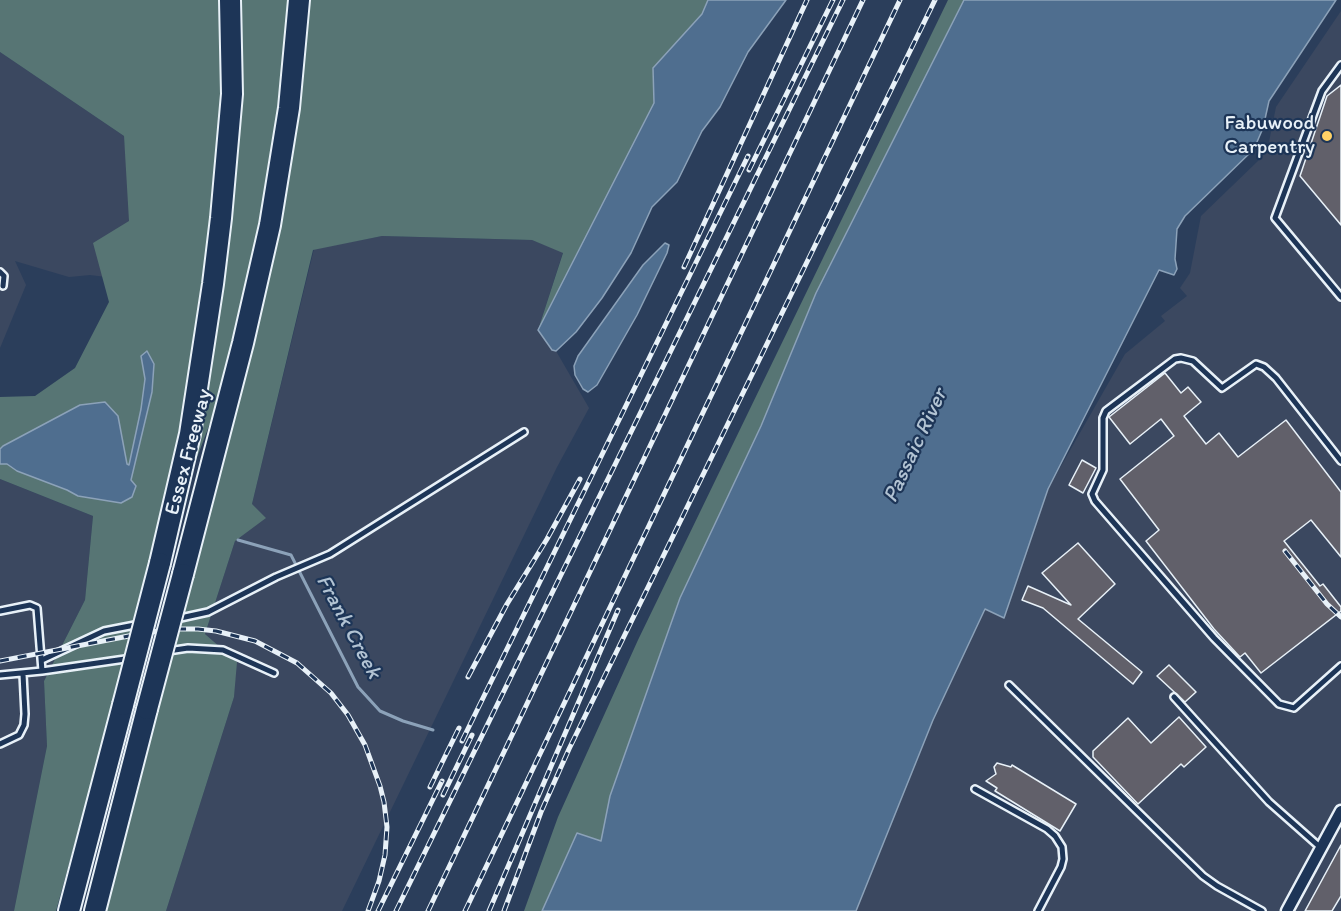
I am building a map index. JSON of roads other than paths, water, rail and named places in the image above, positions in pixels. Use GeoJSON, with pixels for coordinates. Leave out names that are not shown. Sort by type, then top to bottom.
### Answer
{"type":"FeatureCollection","features":[{"type":"Feature","properties":{"kind":"highway","name":"Essex Freeway"},"geometry":{"type":"LineString","coordinates":[[69,911],[184,464],[198,384],[221,218],[232,94],[230,0]]}},
{"type":"Feature","properties":{"kind":"highway"},"geometry":{"type":"LineString","coordinates":[[232,94],[242,33],[243,0]]}},
{"type":"Feature","properties":{"kind":"highway","name":"Essex Freeway"},"geometry":{"type":"LineString","coordinates":[[95,911],[243,343],[270,225],[289,108],[299,0]]}},
{"type":"Feature","properties":{"kind":"street"},"geometry":{"type":"LineString","coordinates":[[1287,911],[1341,811]]}},
{"type":"Feature","properties":{"kind":"lane"},"geometry":{"type":"LineString","coordinates":[[1341,64],[1322,91],[1275,218],[1341,297]]}},
{"type":"Feature","properties":{"kind":"lane"},"geometry":{"type":"LineString","coordinates":[[0,272],[4,276],[3,286]]}},
{"type":"Feature","properties":{"kind":"lane"},"geometry":{"type":"LineString","coordinates":[[1341,461],[1276,378],[1264,367],[1256,364],[1222,388],[1189,358],[1175,359],[1111,406],[1103,418],[1103,470],[1092,494],[1095,501],[1215,638],[1278,704],[1294,708],[1341,666]]}},
{"type":"Feature","properties":{"kind":"lane"},"geometry":{"type":"LineString","coordinates":[[161,621],[208,612],[276,577],[330,554],[524,432]]}},
{"type":"Feature","properties":{"kind":"lane"},"geometry":{"type":"LineString","coordinates":[[0,610],[30,605],[37,608],[42,671]]}},
{"type":"Feature","properties":{"kind":"lane"},"geometry":{"type":"LineString","coordinates":[[42,660],[104,631],[150,623]]}},
{"type":"Feature","properties":{"kind":"lane"},"geometry":{"type":"LineString","coordinates":[[154,654],[188,648],[223,650],[274,673]]}},
{"type":"Feature","properties":{"kind":"lane"},"geometry":{"type":"LineString","coordinates":[[0,675],[23,674],[142,656]]}},
{"type":"Feature","properties":{"kind":"lane"},"geometry":{"type":"LineString","coordinates":[[0,744],[19,735],[24,725],[23,674]]}},
{"type":"Feature","properties":{"kind":"lane"},"geometry":{"type":"LineString","coordinates":[[1009,685],[1203,876],[1216,886],[1262,911]]}},
{"type":"Feature","properties":{"kind":"lane"},"geometry":{"type":"LineString","coordinates":[[1174,697],[1269,802],[1321,848]]}},
{"type":"Feature","properties":{"kind":"lane"},"geometry":{"type":"LineString","coordinates":[[975,789],[1047,829],[1062,847],[1064,859],[1061,867],[1038,911]]}},
{"type":"Feature","properties":{"kind":"water"},"geometry":{"type":"Polygon","coordinates":[[[708,0],[786,0],[748,52],[720,107],[702,131],[677,182],[652,207],[631,253],[602,298],[576,332],[556,351],[552,350],[538,330],[654,103],[653,68],[702,14],[708,0]]]}},
{"type":"Feature","properties":{"kind":"water","name":"Passaic River"},"geometry":{"type":"Polygon","coordinates":[[[964,0],[1336,0],[1269,101],[1263,128],[1254,149],[1185,216],[1177,229],[1175,259],[1177,269],[1174,275],[1159,270],[1048,489],[1004,618],[985,609],[933,720],[856,911],[542,911],[577,833],[601,841],[610,796],[680,598],[761,426],[816,293],[964,0]]]}},
{"type":"Feature","properties":{"kind":"water"},"geometry":{"type":"Polygon","coordinates":[[[665,243],[669,245],[667,253],[637,315],[597,385],[588,392],[583,389],[575,375],[574,366],[578,356],[643,265],[665,243]]]}},
{"type":"Feature","properties":{"kind":"water"},"geometry":{"type":"Polygon","coordinates":[[[147,351],[154,364],[152,392],[131,480],[136,486],[132,497],[121,503],[78,496],[17,471],[7,464],[0,464],[0,449],[3,446],[80,405],[105,402],[118,416],[129,465],[145,379],[141,356],[147,351]]]}},
{"type":"Feature","properties":{"kind":"waterway","name":"Frank Creek"},"geometry":{"type":"LineString","coordinates":[[238,540],[291,555],[358,687],[380,711],[433,730]]}},
{"type":"Feature","properties":{"kind":"railway"},"geometry":{"type":"LineString","coordinates":[[684,267],[807,0]]}},
{"type":"Feature","properties":{"kind":"railway"},"geometry":{"type":"LineString","coordinates":[[749,170],[833,0]]}},
{"type":"Feature","properties":{"kind":"railway"},"geometry":{"type":"LineString","coordinates":[[396,911],[843,0]]}},
{"type":"Feature","properties":{"kind":"railway"},"geometry":{"type":"LineString","coordinates":[[428,911],[863,0]]}},
{"type":"Feature","properties":{"kind":"railway"},"geometry":{"type":"LineString","coordinates":[[465,911],[900,0]]}},
{"type":"Feature","properties":{"kind":"railway"},"geometry":{"type":"LineString","coordinates":[[504,911],[541,812],[569,749],[935,0]]}},
{"type":"Feature","properties":{"kind":"railway"},"geometry":{"type":"LineString","coordinates":[[462,741],[748,156]]}},
{"type":"Feature","properties":{"kind":"railway"},"geometry":{"type":"LineString","coordinates":[[468,677],[507,604],[580,479]]}},
{"type":"Feature","properties":{"kind":"railway"},"geometry":{"type":"LineString","coordinates":[[1285,551],[1327,604],[1341,617]]}},
{"type":"Feature","properties":{"kind":"railway"},"geometry":{"type":"LineString","coordinates":[[489,911],[618,610]]}},
{"type":"Feature","properties":{"kind":"railway"},"geometry":{"type":"LineString","coordinates":[[0,661],[144,633],[198,629],[255,641],[297,663],[331,693],[348,715],[365,745],[380,786],[387,827],[385,855],[379,881],[368,911]]}},
{"type":"Feature","properties":{"kind":"railway"},"geometry":{"type":"LineString","coordinates":[[430,787],[459,728]]}},
{"type":"Feature","properties":{"kind":"railway"},"geometry":{"type":"LineString","coordinates":[[443,795],[472,735]]}},
{"type":"Feature","properties":{"kind":"railway"},"geometry":{"type":"LineString","coordinates":[[378,911],[442,781]]}},
{"type":"Feature","properties":{"kind":"place","name":"Fabuwood Carpentry"},"geometry":{"type":"Point","coordinates":[1327,136]}}]}
